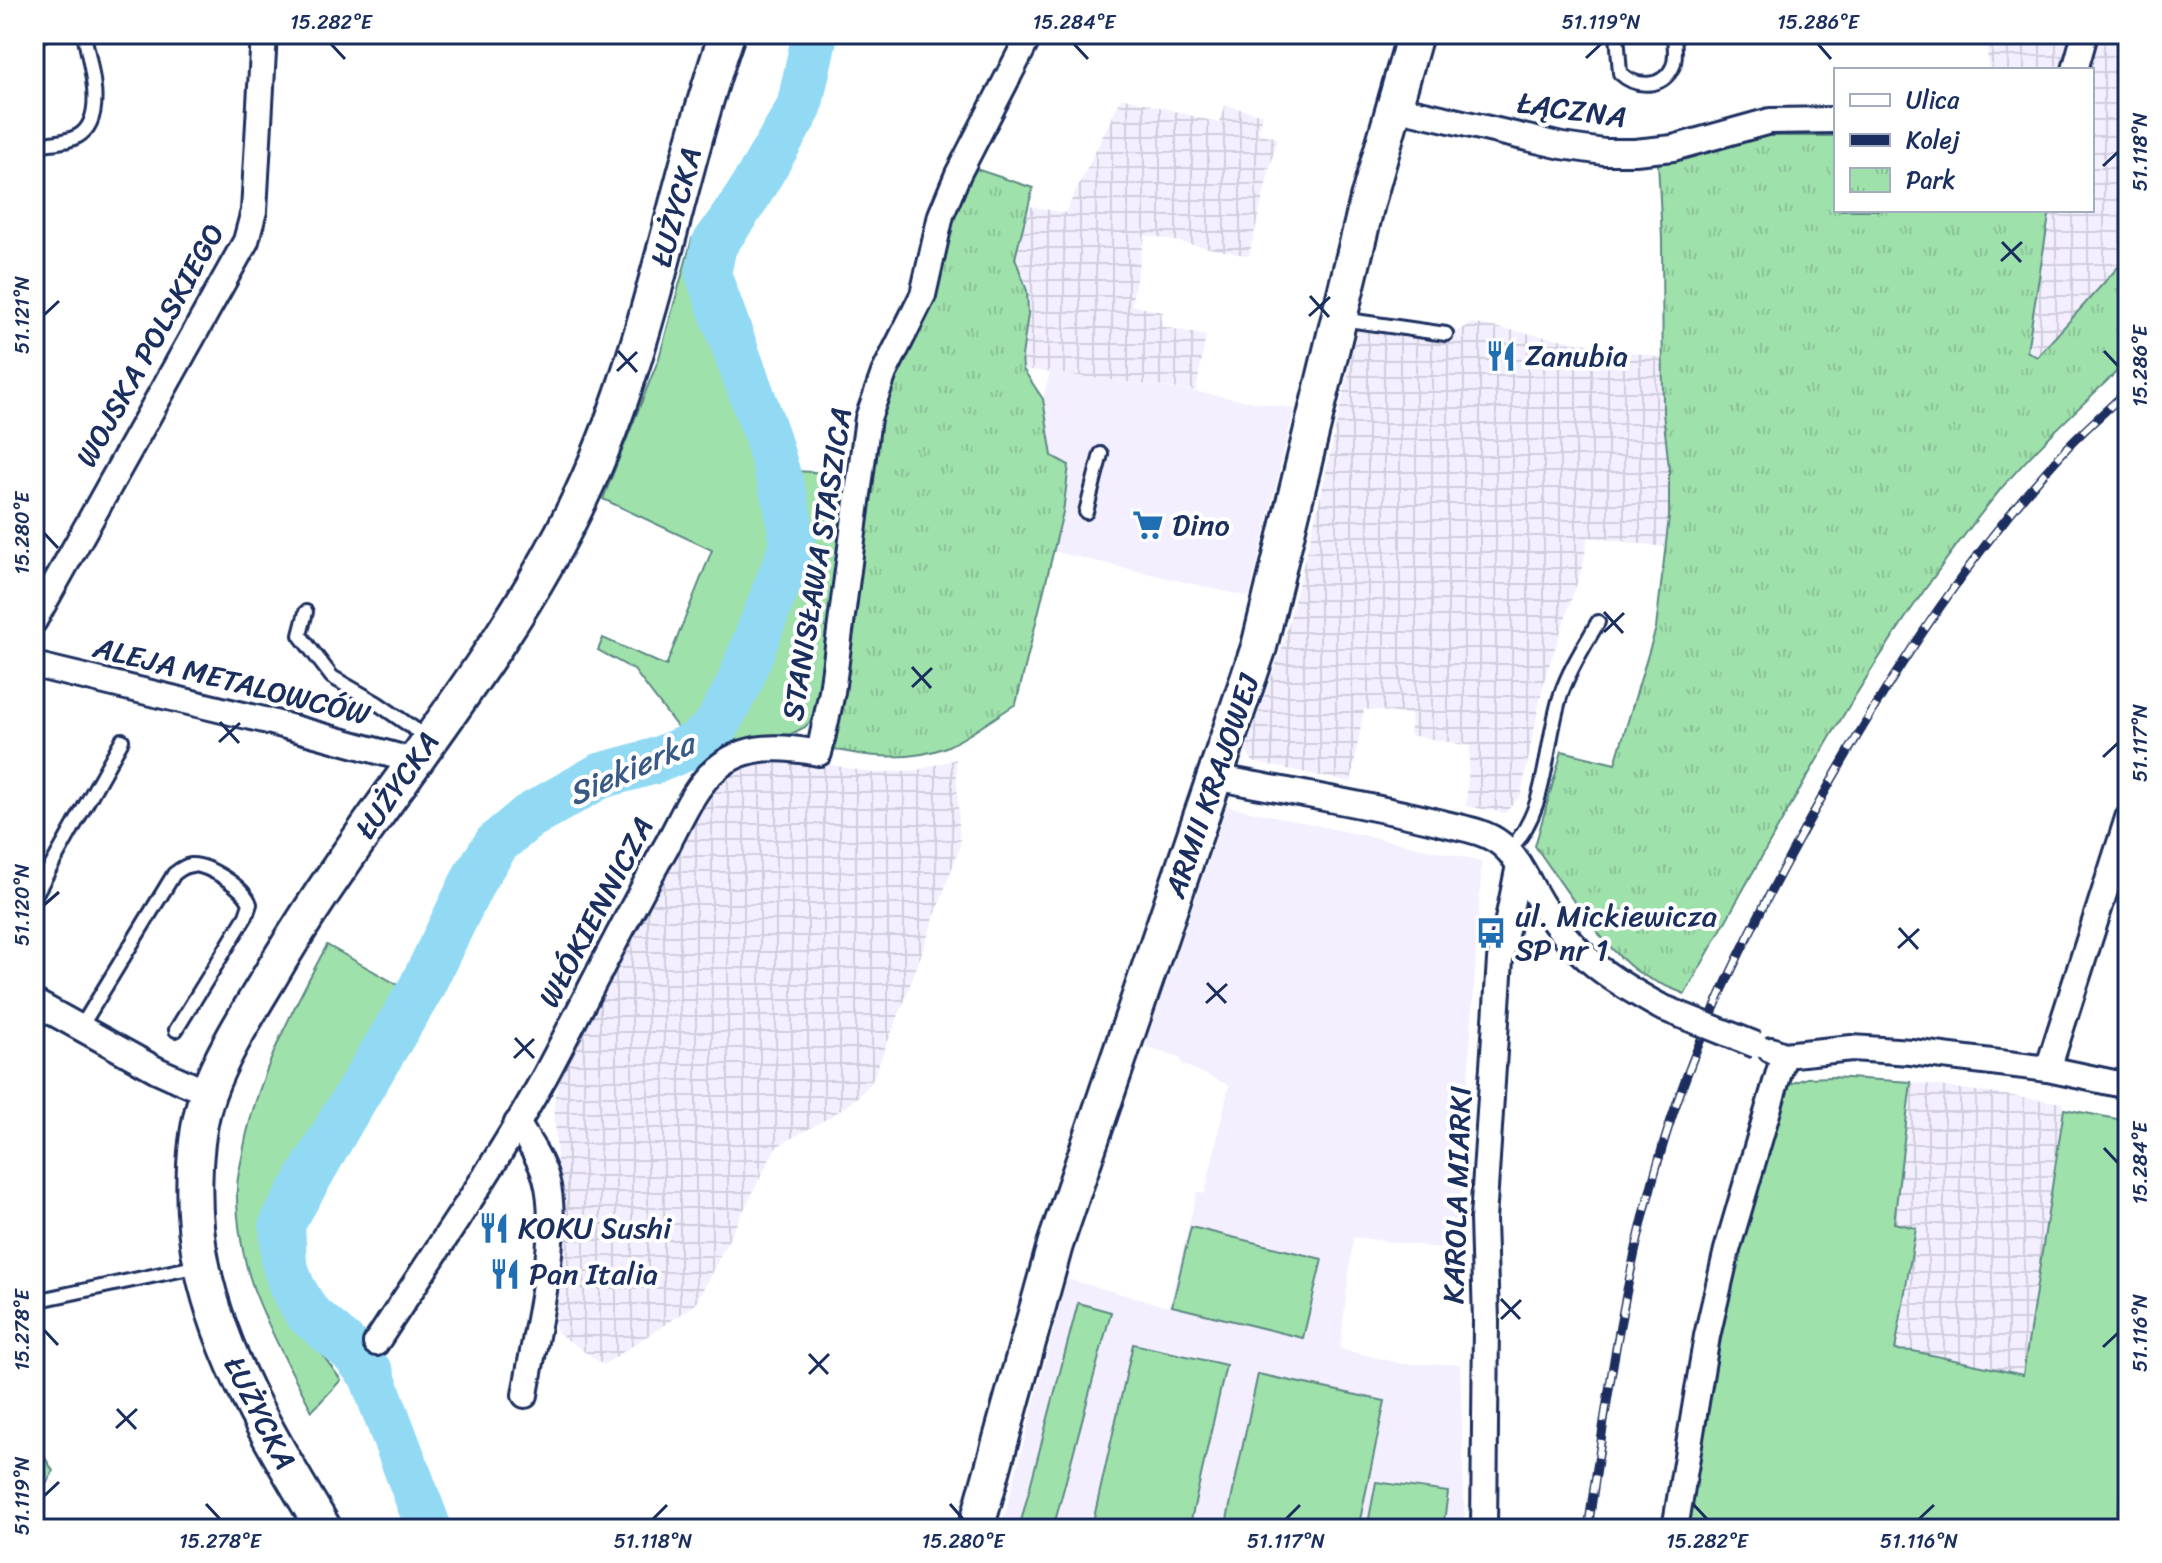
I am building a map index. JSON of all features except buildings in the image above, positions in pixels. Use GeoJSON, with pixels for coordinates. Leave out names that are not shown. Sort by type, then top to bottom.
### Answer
{"type":"FeatureCollection","features":[{"type":"Feature","properties":{"kind":"street","name":"WOJSKA POLSKIEGO"},"geometry":{"type":"LineString","coordinates":[[34,621],[246,241],[254,211],[264,34]]}},
{"type":"Feature","properties":{"kind":"street","name":"ŁUŻYCKA"},"geometry":{"type":"LineString","coordinates":[[324,1529],[290,1473],[238,1374],[224,1341],[202,1265],[195,1179],[208,1093],[254,1003],[293,938],[517,612],[583,493],[631,371],[707,91],[727,34]]}},
{"type":"Feature","properties":{"kind":"street","name":"STANISŁAWA STASZICA"},"geometry":{"type":"LineString","coordinates":[[819,753],[832,692],[868,418],[884,373],[923,295],[941,215],[958,174],[1030,34]]}},
{"type":"Feature","properties":{"kind":"street","name":"ARMII KRAJOWEJ"},"geometry":{"type":"LineString","coordinates":[[976,1529],[1055,1245],[1259,647],[1338,319],[1415,34]]}},
{"type":"Feature","properties":{"kind":"street"},"geometry":{"type":"LineString","coordinates":[[2076,68],[2085,34]]}},
{"type":"Feature","properties":{"kind":"street","name":"ŁĄCZNA"},"geometry":{"type":"LineString","coordinates":[[1394,107],[1562,146],[1604,152],[1673,148],[1770,121],[1834,120]]}},
{"type":"Feature","properties":{"kind":"street","name":"ALEJA METALOWCÓW"},"geometry":{"type":"LineString","coordinates":[[34,665],[171,690],[422,750]]}},
{"type":"Feature","properties":{"kind":"street","name":"WŁÓKIENNICZA"},"geometry":{"type":"LineString","coordinates":[[376,1343],[517,1123],[642,889],[694,795],[708,776],[730,758],[753,750],[788,748],[819,753]]}},
{"type":"Feature","properties":{"kind":"street"},"geometry":{"type":"LineString","coordinates":[[1215,777],[1484,834],[1514,857],[1553,921],[1589,961],[1613,981],[1661,1007],[1784,1055],[1838,1048],[1875,1049],[2048,1069],[2128,1086]]}},
{"type":"Feature","properties":{"kind":"street"},"geometry":{"type":"LineString","coordinates":[[2048,1069],[2128,818]]}},
{"type":"Feature","properties":{"kind":"street","name":"KAROLA MIARKI"},"geometry":{"type":"LineString","coordinates":[[1484,1529],[1486,1321],[1483,1219],[1500,960],[1514,857]]}},
{"type":"Feature","properties":{"kind":"street"},"geometry":{"type":"LineString","coordinates":[[34,1002],[157,1070],[208,1093]]}},
{"type":"Feature","properties":{"kind":"street"},"geometry":{"type":"LineString","coordinates":[[1675,1529],[1707,1336],[1727,1250],[1784,1055]]}},
{"type":"Feature","properties":{"kind":"street"},"geometry":{"type":"LineString","coordinates":[[517,1123],[542,1167],[551,1205],[547,1262],[525,1395]]}},
{"type":"Feature","properties":{"kind":"lane"},"geometry":{"type":"LineString","coordinates":[[34,36],[44,34]]}},
{"type":"Feature","properties":{"kind":"lane"},"geometry":{"type":"LineString","coordinates":[[34,145],[70,139],[86,130],[91,123],[94,99],[84,34]]}},
{"type":"Feature","properties":{"kind":"lane"},"geometry":{"type":"LineString","coordinates":[[1617,34],[1620,73],[1628,80],[1648,84],[1667,76],[1673,66],[1674,34]]}},
{"type":"Feature","properties":{"kind":"lane"},"geometry":{"type":"LineString","coordinates":[[1338,319],[1446,334]]}},
{"type":"Feature","properties":{"kind":"lane"},"geometry":{"type":"LineString","coordinates":[[1086,512],[1101,454]]}},
{"type":"Feature","properties":{"kind":"lane"},"geometry":{"type":"LineString","coordinates":[[306,612],[300,635],[332,677],[377,703],[422,750]]}},
{"type":"Feature","properties":{"kind":"lane"},"geometry":{"type":"LineString","coordinates":[[1514,857],[1520,838],[1532,818],[1562,693],[1598,622]]}},
{"type":"Feature","properties":{"kind":"lane"},"geometry":{"type":"LineString","coordinates":[[34,897],[122,740]]}},
{"type":"Feature","properties":{"kind":"lane"},"geometry":{"type":"LineString","coordinates":[[81,1027],[174,874],[181,868],[199,866],[244,891],[250,904],[246,916],[176,1030]]}},
{"type":"Feature","properties":{"kind":"lane"},"geometry":{"type":"LineString","coordinates":[[49,1298],[202,1265]]}},
{"type":"Feature","properties":{"kind":"shaded area"},"geometry":{"type":"Polygon","coordinates":[[[1985,34],[2071,34],[2062,68],[1989,68],[1985,34]]]}},
{"type":"Feature","properties":{"kind":"shaded area"},"geometry":{"type":"Polygon","coordinates":[[[2097,34],[2128,34],[2128,256],[2037,357],[2026,351],[2050,212],[2094,212],[2094,68],[2081,68],[2097,34]]]}},
{"type":"Feature","properties":{"kind":"shaded area"},"geometry":{"type":"Polygon","coordinates":[[[1122,97],[1219,123],[1225,105],[1263,115],[1258,133],[1277,138],[1249,256],[1145,235],[1131,305],[1163,312],[1161,326],[1206,336],[1196,391],[1023,369],[1024,336],[1015,258],[1029,206],[1065,213],[1122,97]]]}},
{"type":"Feature","properties":{"kind":"shaded area"},"geometry":{"type":"Polygon","coordinates":[[[1471,323],[1664,358],[1663,413],[1669,468],[1669,517],[1664,547],[1588,537],[1583,565],[1544,681],[1521,795],[1505,813],[1466,806],[1470,746],[1409,735],[1412,715],[1364,709],[1351,782],[1253,762],[1246,750],[1284,641],[1321,495],[1358,327],[1446,340],[1471,323]]]}},
{"type":"Feature","properties":{"kind":"shaded area"},"geometry":{"type":"Polygon","coordinates":[[[1050,372],[1294,409],[1249,597],[1052,551],[1063,512],[1043,399],[1050,372]]]}},
{"type":"Feature","properties":{"kind":"shaded area"},"geometry":{"type":"Polygon","coordinates":[[[784,755],[872,773],[917,770],[956,759],[960,846],[904,1002],[871,1083],[852,1102],[776,1147],[695,1305],[603,1365],[557,1332],[549,1306],[561,1241],[554,1100],[559,1082],[706,792],[727,769],[784,755]]]}},
{"type":"Feature","properties":{"kind":"shaded area"},"geometry":{"type":"Polygon","coordinates":[[[1227,806],[1482,861],[1457,1250],[1353,1237],[1340,1349],[1403,1364],[1460,1364],[1465,1529],[1001,1529],[1067,1279],[1169,1307],[1197,1192],[1205,1193],[1229,1085],[1182,1064],[1180,1058],[1145,1046],[1227,806]]]}},
{"type":"Feature","properties":{"kind":"shaded area"},"geometry":{"type":"Polygon","coordinates":[[[1911,1082],[2063,1103],[2024,1375],[1914,1351],[1895,1351],[1916,1228],[1894,1223],[1911,1082]]]}},
{"type":"Feature","properties":{"kind":"green space"},"geometry":{"type":"Polygon","coordinates":[[[1745,136],[1834,136],[1834,212],[2050,212],[2027,351],[2037,357],[2128,256],[2128,361],[2046,440],[2000,490],[1911,609],[1794,799],[1685,994],[1642,974],[1616,953],[1535,846],[1562,751],[1615,764],[1656,628],[1669,517],[1669,468],[1663,413],[1662,238],[1658,162],[1745,136]]]}},
{"type":"Feature","properties":{"kind":"green space"},"geometry":{"type":"Polygon","coordinates":[[[973,168],[1033,188],[1015,258],[1027,291],[1023,369],[1043,399],[1052,456],[1069,465],[1063,512],[1016,704],[964,738],[932,752],[888,756],[829,748],[878,427],[893,378],[930,310],[941,257],[973,168]]]}},
{"type":"Feature","properties":{"kind":"green space"},"geometry":{"type":"Polygon","coordinates":[[[692,239],[699,251],[699,289],[761,452],[777,504],[781,532],[775,571],[755,610],[725,689],[704,719],[684,736],[634,670],[598,650],[603,638],[666,666],[712,550],[603,499],[659,358],[692,239]]]}},
{"type":"Feature","properties":{"kind":"green space"},"geometry":{"type":"Polygon","coordinates":[[[794,471],[849,474],[830,643],[815,717],[791,734],[712,757],[743,700],[800,562],[803,526],[794,471]]]}},
{"type":"Feature","properties":{"kind":"green space"},"geometry":{"type":"Polygon","coordinates":[[[327,945],[403,988],[317,1139],[273,1229],[276,1273],[290,1311],[341,1380],[312,1411],[274,1336],[250,1278],[239,1226],[237,1188],[249,1125],[266,1072],[288,1020],[327,945]]]}},
{"type":"Feature","properties":{"kind":"green space"},"geometry":{"type":"Polygon","coordinates":[[[1807,1078],[1911,1082],[1894,1223],[1916,1228],[1895,1350],[1913,1351],[2023,1375],[2064,1109],[2128,1121],[2128,1469],[2113,1529],[1687,1529],[1728,1304],[1771,1139],[1790,1084],[1807,1078]]]}},
{"type":"Feature","properties":{"kind":"green space"},"geometry":{"type":"Polygon","coordinates":[[[1191,1227],[1322,1259],[1303,1338],[1172,1306],[1191,1227]]]}},
{"type":"Feature","properties":{"kind":"green space"},"geometry":{"type":"Polygon","coordinates":[[[1078,1303],[1111,1312],[1053,1529],[1019,1529],[1078,1303]]]}},
{"type":"Feature","properties":{"kind":"green space"},"geometry":{"type":"Polygon","coordinates":[[[1133,1344],[1226,1365],[1189,1529],[1122,1529],[1093,1522],[1133,1344]]]}},
{"type":"Feature","properties":{"kind":"green space"},"geometry":{"type":"Polygon","coordinates":[[[1258,1374],[1385,1401],[1358,1529],[1225,1529],[1258,1374]]]}},
{"type":"Feature","properties":{"kind":"green space"},"geometry":{"type":"Polygon","coordinates":[[[34,1439],[53,1471],[40,1496],[34,1493],[37,1472],[34,1469],[34,1439]]]}},
{"type":"Feature","properties":{"kind":"green space"},"geometry":{"type":"Polygon","coordinates":[[[1376,1482],[1448,1492],[1443,1529],[1367,1529],[1376,1482]]]}},
{"type":"Feature","properties":{"kind":"waterway","name":"Siekierka"},"geometry":{"type":"LineString","coordinates":[[429,1529],[371,1374],[351,1350],[307,1313],[292,1287],[284,1263],[282,1224],[419,992],[475,877],[497,843],[528,817],[600,776],[655,761],[696,744],[715,728],[738,686],[793,544],[786,503],[766,434],[708,274],[714,245],[746,199],[799,108],[815,34]]}},
{"type":"Feature","properties":{"kind":"railway"},"geometry":{"type":"LineString","coordinates":[[1588,1529],[1618,1334],[1650,1190],[1689,1071],[1750,932],[1846,755],[1949,595],[2025,495],[2074,441],[2128,390]]}},
{"type":"Feature","properties":{"kind":"place","name":"Zanubia"},"geometry":{"type":"Point","coordinates":[1501,356]}},
{"type":"Feature","properties":{"kind":"place","name":"Dino"},"geometry":{"type":"Point","coordinates":[1148,525]}},
{"type":"Feature","properties":{"kind":"place","name":"ul. Mickiewicza SP nr 1"},"geometry":{"type":"Point","coordinates":[1491,933]}},
{"type":"Feature","properties":{"kind":"place","name":"KOKU Sushi"},"geometry":{"type":"Point","coordinates":[494,1228]}},
{"type":"Feature","properties":{"kind":"place","name":"Pan Italia"},"geometry":{"type":"Point","coordinates":[505,1274]}}]}
